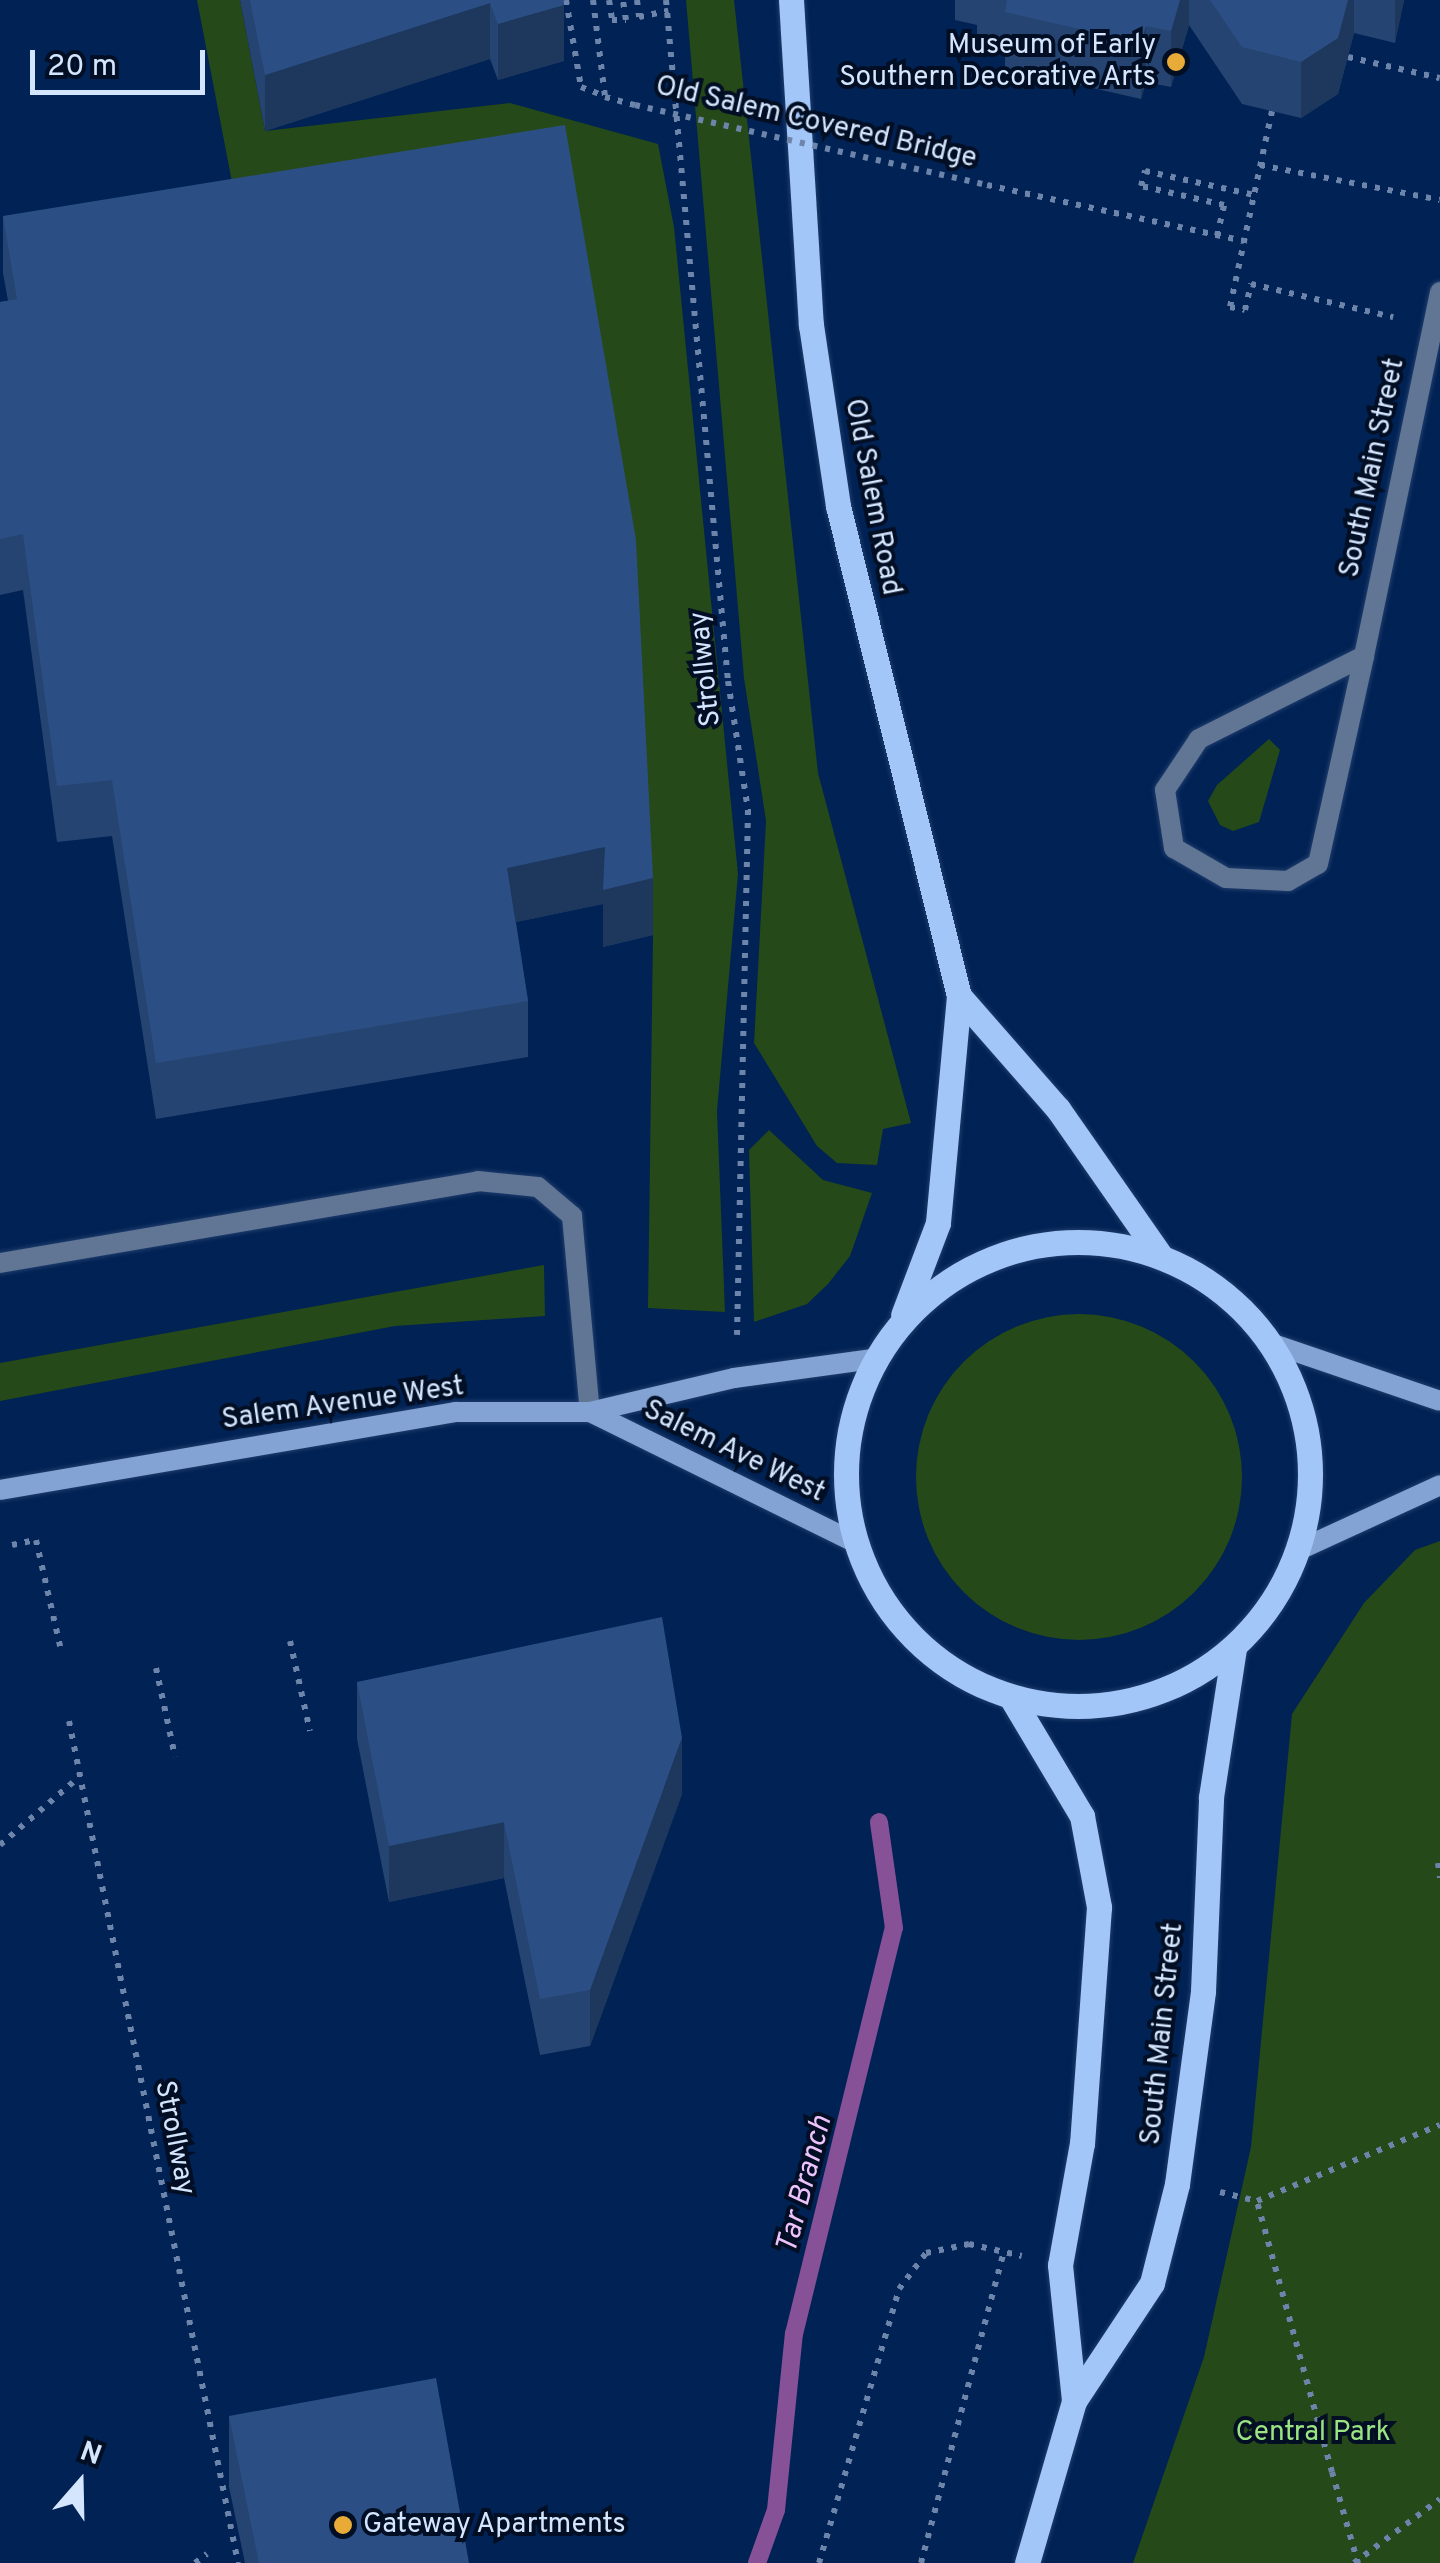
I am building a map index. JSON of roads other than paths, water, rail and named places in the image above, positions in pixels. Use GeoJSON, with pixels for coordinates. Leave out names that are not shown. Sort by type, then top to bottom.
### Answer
{"type":"FeatureCollection","features":[{"type":"Feature","properties":{"kind":"main road","name":"Old Salem Road"},"geometry":{"type":"LineString","coordinates":[[791,0],[811,325],[838,506],[959,996],[938,1224],[903,1317]]}},
{"type":"Feature","properties":{"kind":"main road","name":"Old Salem Road"},"geometry":{"type":"LineString","coordinates":[[959,996],[1058,1109],[1160,1255]]}},
{"type":"Feature","properties":{"kind":"main road"},"geometry":{"type":"LineString","coordinates":[[1091,1240],[1160,1255],[1223,1290],[1272,1344],[1303,1409],[1312,1480],[1300,1550],[1273,1603],[1234,1648],[1185,1682],[1129,1702],[1069,1707],[1010,1697],[942,1664],[888,1610],[854,1542],[844,1480],[850,1417],[873,1359],[903,1317],[957,1273],[1022,1247],[1091,1240]]}},
{"type":"Feature","properties":{"kind":"main road"},"geometry":{"type":"LineString","coordinates":[[1272,1344],[1440,1401]]}},
{"type":"Feature","properties":{"kind":"main road","name":"Salem Avenue West"},"geometry":{"type":"LineString","coordinates":[[0,1490],[455,1412],[590,1412],[734,1378],[873,1359]]}},
{"type":"Feature","properties":{"kind":"main road","name":"Salem Ave West"},"geometry":{"type":"LineString","coordinates":[[590,1412],[854,1542]]}},
{"type":"Feature","properties":{"kind":"main road"},"geometry":{"type":"LineString","coordinates":[[1300,1550],[1440,1485]]}},
{"type":"Feature","properties":{"kind":"main road","name":"South Main Street"},"geometry":{"type":"LineString","coordinates":[[1027,2563],[1074,2401],[1152,2282],[1177,2184],[1203,1990],[1211,1797],[1234,1648]]}},
{"type":"Feature","properties":{"kind":"main road","name":"South Main Street"},"geometry":{"type":"LineString","coordinates":[[1010,1697],[1082,1816],[1099,1907],[1082,2144],[1060,2265],[1074,2401]]}},
{"type":"Feature","properties":{"kind":"street","name":"South Main Street"},"geometry":{"type":"LineString","coordinates":[[1364,656],[1199,739],[1165,790],[1174,848],[1226,878],[1288,881],[1318,864],[1364,656],[1440,292]]}},
{"type":"Feature","properties":{"kind":"street"},"geometry":{"type":"LineString","coordinates":[[0,1262],[478,1181],[538,1186],[572,1216],[590,1412]]}},
{"type":"Feature","properties":{"kind":"waterway","name":"Tar Branch"},"geometry":{"type":"LineString","coordinates":[[757,2563],[776,2510],[794,2334],[894,1928],[879,1822]]}},
{"type":"Feature","properties":{"kind":"place","name":"Museum of Early Southern Decorative Arts"},"geometry":{"type":"Point","coordinates":[1176,62]}},
{"type":"Feature","properties":{"kind":"place","name":"Gateway Apartments"},"geometry":{"type":"Point","coordinates":[343,2525]}},
{"type":"Feature","properties":{"kind":"park label","name":"Central Park"},"geometry":{"type":"Point","coordinates":[1313,2433]}}]}
